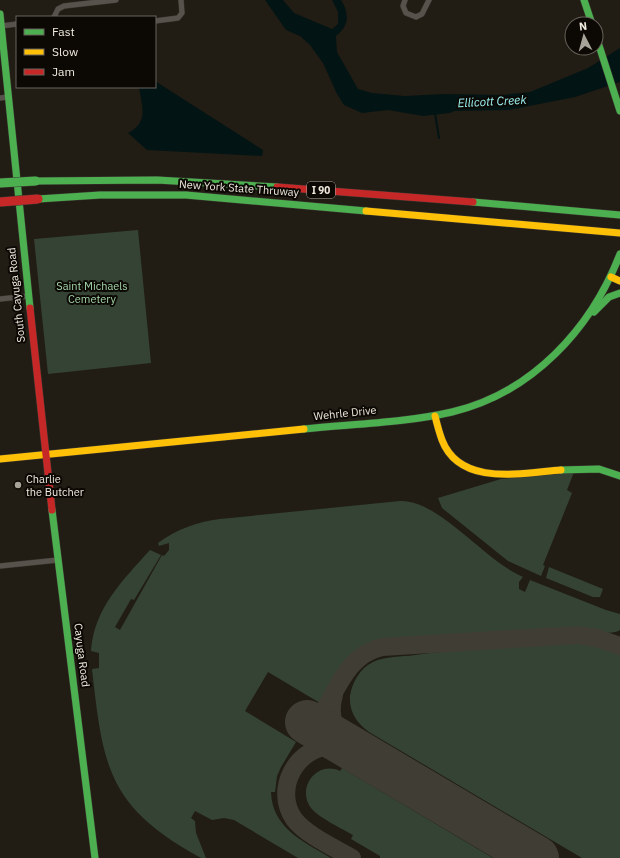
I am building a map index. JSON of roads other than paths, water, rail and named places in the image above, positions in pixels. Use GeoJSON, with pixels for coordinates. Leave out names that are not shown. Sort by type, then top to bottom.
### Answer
{"type":"FeatureCollection","features":[{"type":"Feature","properties":{"kind":"main road"},"geometry":{"type":"LineString","coordinates":[[584,0],[589,16]]}},
{"type":"Feature","properties":{"kind":"main road","name":"South Cayuga Road"},"geometry":{"type":"LineString","coordinates":[[0,14],[4,98],[45,454]]}},
{"type":"Feature","properties":{"kind":"main road"},"geometry":{"type":"LineString","coordinates":[[603,56],[613,92],[619,105]]}},
{"type":"Feature","properties":{"kind":"main road","name":"New York State Thruway"},"geometry":{"type":"LineString","coordinates":[[0,183],[91,178],[156,179],[347,191],[620,215]]}},
{"type":"Feature","properties":{"kind":"main road","name":"New York State Thruway"},"geometry":{"type":"LineString","coordinates":[[0,202],[100,195],[186,195],[620,233]]}},
{"type":"Feature","properties":{"kind":"main road","name":"Wehrle Drive"},"geometry":{"type":"LineString","coordinates":[[0,459],[435,416],[470,407],[496,396],[530,376],[561,348],[585,320],[611,276],[620,254]]}},
{"type":"Feature","properties":{"kind":"main road"},"geometry":{"type":"LineString","coordinates":[[611,276],[620,281]]}},
{"type":"Feature","properties":{"kind":"main road"},"geometry":{"type":"LineString","coordinates":[[585,320],[609,297],[620,293]]}},
{"type":"Feature","properties":{"kind":"main road"},"geometry":{"type":"LineString","coordinates":[[435,416],[442,441],[453,457],[470,470],[498,474],[581,468],[599,469],[620,476]]}},
{"type":"Feature","properties":{"kind":"main road","name":"Cayuga Road"},"geometry":{"type":"LineString","coordinates":[[45,454],[95,858]]}},
{"type":"Feature","properties":{"kind":"street"},"geometry":{"type":"LineString","coordinates":[[55,16],[58,10],[64,6],[116,0]]}},
{"type":"Feature","properties":{"kind":"street"},"geometry":{"type":"LineString","coordinates":[[156,21],[178,18],[182,13],[181,0]]}},
{"type":"Feature","properties":{"kind":"street"},"geometry":{"type":"LineString","coordinates":[[405,0],[403,6],[406,13],[416,16],[422,14],[429,0]]}},
{"type":"Feature","properties":{"kind":"street"},"geometry":{"type":"LineString","coordinates":[[1,26],[16,24]]}},
{"type":"Feature","properties":{"kind":"street"},"geometry":{"type":"LineString","coordinates":[[0,299],[28,296]]}},
{"type":"Feature","properties":{"kind":"street"},"geometry":{"type":"LineString","coordinates":[[0,566],[58,560]]}},
{"type":"Feature","properties":{"kind":"water","name":"Ellicott Creek"},"geometry":{"type":"Polygon","coordinates":[[[265,0],[283,0],[294,13],[332,29],[338,24],[338,12],[332,0],[341,0],[346,10],[347,20],[344,28],[336,36],[337,52],[358,89],[372,93],[405,96],[444,94],[502,95],[530,92],[588,68],[620,48],[620,82],[575,97],[509,110],[454,111],[450,113],[423,116],[388,110],[362,113],[344,105],[337,94],[323,63],[310,45],[300,36],[286,30],[265,0]]]}},
{"type":"Feature","properties":{"kind":"water"},"geometry":{"type":"Polygon","coordinates":[[[156,82],[263,150],[262,156],[147,150],[128,133],[135,129],[142,119],[139,88],[156,88],[156,82]]]}},
{"type":"Feature","properties":{"kind":"waterway"},"geometry":{"type":"LineString","coordinates":[[435,113],[439,138]]}},
{"type":"Feature","properties":{"kind":"place","name":"Charlie the Butcher"},"geometry":{"type":"Point","coordinates":[18,485]}},
{"type":"Feature","properties":{"kind":"park label","name":"Saint Michaels Cemetery"},"geometry":{"type":"Point","coordinates":[92,292]}}]}
